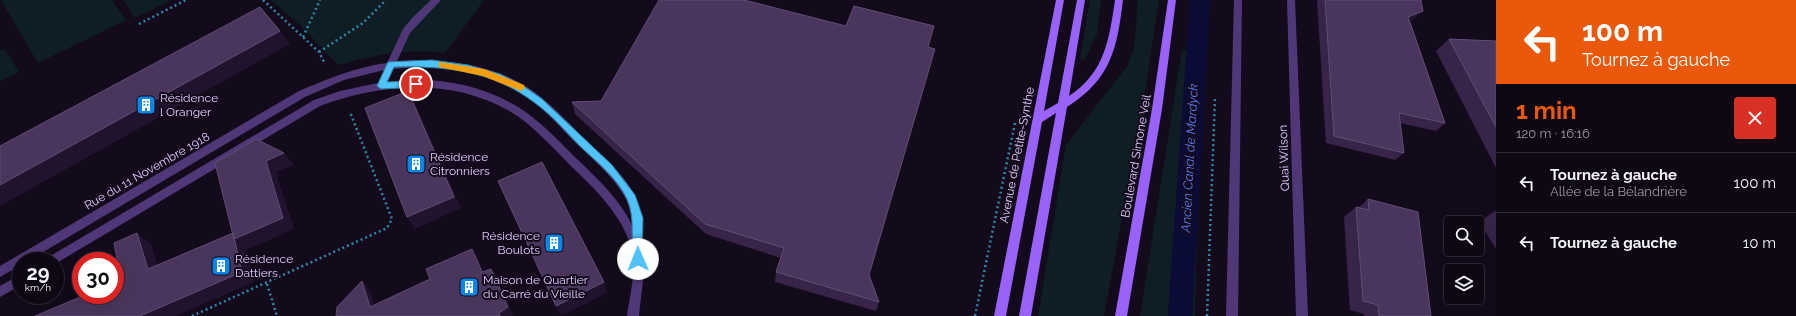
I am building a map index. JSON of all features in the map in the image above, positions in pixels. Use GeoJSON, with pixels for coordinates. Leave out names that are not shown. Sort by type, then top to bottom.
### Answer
{"type":"FeatureCollection","features":[{"type":"Feature","properties":{"kind":"main road","name":"Avenue de Petite-Synthe"},"geometry":{"type":"LineString","coordinates":[[1000,316],[1060,0]]}},
{"type":"Feature","properties":{"kind":"main road"},"geometry":{"type":"LineString","coordinates":[[1025,316],[1081,0]]}},
{"type":"Feature","properties":{"kind":"main road"},"geometry":{"type":"LineString","coordinates":[[1037,120],[1062,105],[1087,87],[1105,63],[1114,35],[1119,0]]}},
{"type":"Feature","properties":{"kind":"main road","name":"Boulevard Simone Veil"},"geometry":{"type":"LineString","coordinates":[[1121,316],[1157,109],[1172,0]]}},
{"type":"Feature","properties":{"kind":"street"},"geometry":{"type":"LineString","coordinates":[[381,86],[406,31],[415,20],[438,0]]}},
{"type":"Feature","properties":{"kind":"street"},"geometry":{"type":"LineString","coordinates":[[1232,316],[1238,0]]}},
{"type":"Feature","properties":{"kind":"street","name":"Quai Wilson"},"geometry":{"type":"LineString","coordinates":[[1291,0],[1302,316]]}},
{"type":"Feature","properties":{"kind":"street","name":"Rue du 11 Novembre 1918"},"geometry":{"type":"LineString","coordinates":[[0,272],[302,94],[333,80],[363,70],[391,64],[432,63],[468,69],[508,81],[530,94],[550,110],[609,168],[626,188],[638,218],[638,259],[633,316]]}},
{"type":"Feature","properties":{"kind":"street","name":"Rue du 11 Novembre 1918"},"geometry":{"type":"LineString","coordinates":[[64,253],[306,108],[342,93],[381,86],[416,84],[451,87],[494,99],[516,111],[566,154],[614,206],[627,223],[637,248]]}},
{"type":"Feature","properties":{"kind":"street"},"geometry":{"type":"LineString","coordinates":[[0,292],[12,285]]}},
{"type":"Feature","properties":{"kind":"path"},"geometry":{"type":"LineString","coordinates":[[139,24],[186,0]]}},
{"type":"Feature","properties":{"kind":"path"},"geometry":{"type":"LineString","coordinates":[[263,0],[318,52],[333,80]]}},
{"type":"Feature","properties":{"kind":"path"},"geometry":{"type":"LineString","coordinates":[[303,37],[320,0]]}},
{"type":"Feature","properties":{"kind":"path"},"geometry":{"type":"LineString","coordinates":[[318,52],[358,28],[378,10],[386,0]]}},
{"type":"Feature","properties":{"kind":"path"},"geometry":{"type":"LineString","coordinates":[[192,316],[267,284],[387,228],[390,225],[392,219],[342,93]]}},
{"type":"Feature","properties":{"kind":"path"},"geometry":{"type":"LineString","coordinates":[[1207,316],[1215,96]]}},
{"type":"Feature","properties":{"kind":"path"},"geometry":{"type":"LineString","coordinates":[[974,316],[1015,121]]}},
{"type":"Feature","properties":{"kind":"path"},"geometry":{"type":"LineString","coordinates":[[267,284],[277,316]]}},
{"type":"Feature","properties":{"kind":"shaded area"},"geometry":{"type":"Polygon","coordinates":[[[1,0],[112,0],[126,20],[38,63],[1,0]]]}},
{"type":"Feature","properties":{"kind":"shaded area"},"geometry":{"type":"Polygon","coordinates":[[[123,0],[171,0],[135,18],[123,0]]]}},
{"type":"Feature","properties":{"kind":"shaded area"},"geometry":{"type":"Polygon","coordinates":[[[271,0],[484,0],[445,53],[416,51],[391,53],[338,65],[300,25],[271,0]]]}},
{"type":"Feature","properties":{"kind":"shaded area"},"geometry":{"type":"Polygon","coordinates":[[[1090,0],[1101,0],[1097,34],[1085,60],[1080,59],[1090,0]]]}},
{"type":"Feature","properties":{"kind":"shaded area"},"geometry":{"type":"Polygon","coordinates":[[[1138,0],[1159,0],[1144,99],[1104,316],[1038,316],[1066,145],[1128,65],[1134,48],[1138,0]]]}},
{"type":"Feature","properties":{"kind":"shaded area"},"geometry":{"type":"Polygon","coordinates":[[[4,48],[19,72],[0,81],[0,50],[4,48]]]}},
{"type":"Feature","properties":{"kind":"shaded area"},"geometry":{"type":"Polygon","coordinates":[[[1182,49],[1187,51],[1168,316],[1140,316],[1182,49]]]}},
{"type":"Feature","properties":{"kind":"shaded area"},"geometry":{"type":"Polygon","coordinates":[[[1197,223],[1195,316],[1192,316],[1197,223]]]}},
{"type":"Feature","properties":{"kind":"water","name":"Ancien Canal de Mardyck"},"geometry":{"type":"Polygon","coordinates":[[[1190,0],[1210,0],[1192,316],[1168,316],[1190,0]]]}},
{"type":"Feature","properties":{"kind":"building"},"geometry":{"type":"Polygon","coordinates":[[[659,0],[744,0],[846,26],[854,6],[934,26],[928,47],[935,49],[869,275],[879,302],[776,272],[784,248],[705,224],[572,102],[601,101],[659,0]]]}},
{"type":"Feature","properties":{"kind":"building"},"geometry":{"type":"Polygon","coordinates":[[[1325,0],[1421,0],[1423,11],[1408,17],[1445,123],[1399,113],[1404,153],[1334,136],[1325,0]]]}},
{"type":"Feature","properties":{"kind":"building"},"geometry":{"type":"Polygon","coordinates":[[[260,7],[280,31],[0,185],[0,146],[260,7]]]}},
{"type":"Feature","properties":{"kind":"building"},"geometry":{"type":"Polygon","coordinates":[[[1449,39],[1496,41],[1496,127],[1449,39]]]}},
{"type":"Feature","properties":{"kind":"building","name":"Résidence Citronniers"},"geometry":{"type":"Polygon","coordinates":[[[408,91],[454,197],[407,217],[365,108],[408,91]]]}},
{"type":"Feature","properties":{"kind":"building"},"geometry":{"type":"Polygon","coordinates":[[[256,139],[284,153],[266,161],[283,218],[234,239],[215,163],[256,139]]]}},
{"type":"Feature","properties":{"kind":"building","name":"Résidence Boulots"},"geometry":{"type":"Polygon","coordinates":[[[542,162],[604,282],[556,306],[498,181],[542,162]]]}},
{"type":"Feature","properties":{"kind":"building"},"geometry":{"type":"Polygon","coordinates":[[[1368,199],[1418,212],[1431,316],[1379,316],[1378,305],[1363,301],[1356,207],[1369,210],[1368,199]]]}},
{"type":"Feature","properties":{"kind":"building"},"geometry":{"type":"Polygon","coordinates":[[[137,233],[148,269],[233,233],[242,272],[140,316],[35,316],[72,300],[72,304],[124,304],[124,252],[116,252],[114,243],[137,233]]]}},
{"type":"Feature","properties":{"kind":"building","name":"Maison de Quartier du Carré du Vieille"},"geometry":{"type":"Polygon","coordinates":[[[472,249],[482,272],[491,269],[508,307],[499,313],[500,316],[336,316],[337,307],[362,281],[370,307],[430,279],[426,269],[472,249]]]}},
{"type":"Feature","properties":{"kind":"slow traffic"},"geometry":{"type":"LineString","coordinates":[[442,65],[468,69],[496,76],[521,88]]}},
{"type":"Feature","properties":{"kind":"place","name":"Résidence l Oranger"},"geometry":{"type":"Point","coordinates":[146,105]}},
{"type":"Feature","properties":{"kind":"place","name":"Résidence Citronniers"},"geometry":{"type":"Point","coordinates":[416,164]}},
{"type":"Feature","properties":{"kind":"place","name":"Résidence Boulots"},"geometry":{"type":"Point","coordinates":[554,243]}},
{"type":"Feature","properties":{"kind":"place","name":"Résidence Dattiers"},"geometry":{"type":"Point","coordinates":[221,266]}},
{"type":"Feature","properties":{"kind":"place","name":"Maison de Quartier du Carré du Vieille"},"geometry":{"type":"Point","coordinates":[469,287]}},
{"type":"Feature","properties":{"kind":"route"},"geometry":{"type":"LineString","coordinates":[[416,84],[381,86],[391,64],[432,63],[468,69],[496,76],[519,87],[539,101],[609,168],[626,188],[635,207],[638,218],[638,259]]}}]}
